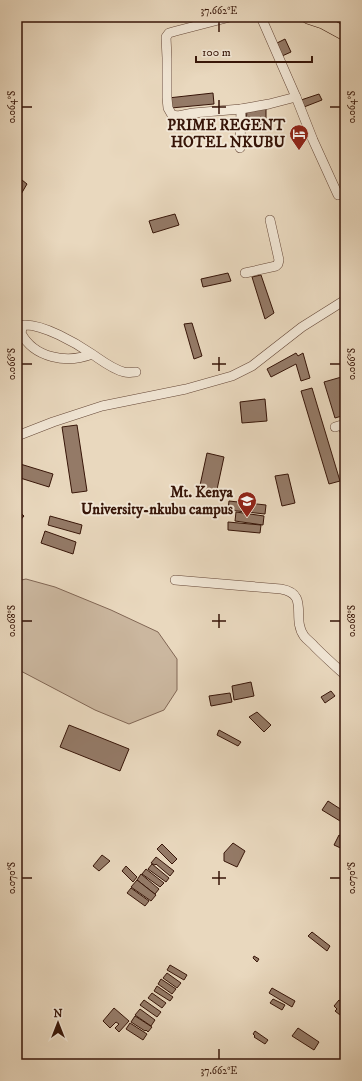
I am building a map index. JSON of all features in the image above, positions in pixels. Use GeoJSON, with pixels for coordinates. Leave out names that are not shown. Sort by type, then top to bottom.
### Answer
{"type":"FeatureCollection","features":[{"type":"Feature","properties":{"kind":"highway"},"geometry":{"type":"LineString","coordinates":[[308,17],[323,22],[345,34]]}},
{"type":"Feature","properties":{"kind":"street"},"geometry":{"type":"LineString","coordinates":[[230,17],[169,33],[166,37],[167,98],[168,108],[172,115],[178,116],[193,113],[241,109],[296,97]]}},
{"type":"Feature","properties":{"kind":"street"},"geometry":{"type":"LineString","coordinates":[[261,17],[296,97],[312,140],[338,195]]}},
{"type":"Feature","properties":{"kind":"street"},"geometry":{"type":"LineString","coordinates":[[240,148],[241,109]]}},
{"type":"Feature","properties":{"kind":"street"},"geometry":{"type":"LineString","coordinates":[[245,273],[276,266],[278,264],[279,260],[270,220]]}},
{"type":"Feature","properties":{"kind":"street"},"geometry":{"type":"LineString","coordinates":[[17,436],[53,422],[102,406],[186,389],[232,376],[252,366],[302,327],[345,300]]}},
{"type":"Feature","properties":{"kind":"street"},"geometry":{"type":"LineString","coordinates":[[92,354],[72,360],[48,355],[28,343],[21,333],[22,328],[24,325],[37,326],[52,332],[92,354],[118,370],[125,372],[136,372]]}},
{"type":"Feature","properties":{"kind":"street"},"geometry":{"type":"LineString","coordinates":[[335,427],[345,424]]}},
{"type":"Feature","properties":{"kind":"street"},"geometry":{"type":"LineString","coordinates":[[175,580],[281,589],[292,592],[298,599],[298,620],[304,636],[345,675]]}},
{"type":"Feature","properties":{"kind":"shaded area"},"geometry":{"type":"Polygon","coordinates":[[[26,579],[55,587],[111,610],[158,632],[177,659],[177,690],[164,710],[129,724],[95,710],[17,669],[17,581],[26,579]]]}},
{"type":"Feature","properties":{"kind":"building"},"geometry":{"type":"Polygon","coordinates":[[[285,39],[291,52],[282,56],[277,43],[285,39]]]}},
{"type":"Feature","properties":{"kind":"building"},"geometry":{"type":"Polygon","coordinates":[[[213,93],[214,104],[171,108],[168,98],[213,93]]]}},
{"type":"Feature","properties":{"kind":"building"},"geometry":{"type":"Polygon","coordinates":[[[319,94],[322,100],[304,107],[301,100],[319,94]]]}},
{"type":"Feature","properties":{"kind":"building"},"geometry":{"type":"Polygon","coordinates":[[[266,105],[266,125],[246,125],[247,110],[266,105]]]}},
{"type":"Feature","properties":{"kind":"building"},"geometry":{"type":"Polygon","coordinates":[[[22,180],[27,184],[17,201],[17,188],[22,180]]]}},
{"type":"Feature","properties":{"kind":"building"},"geometry":{"type":"Polygon","coordinates":[[[175,214],[179,225],[153,233],[149,221],[175,214]]]}},
{"type":"Feature","properties":{"kind":"building"},"geometry":{"type":"Polygon","coordinates":[[[228,273],[231,281],[203,287],[201,279],[228,273]]]}},
{"type":"Feature","properties":{"kind":"building"},"geometry":{"type":"Polygon","coordinates":[[[261,275],[274,313],[265,319],[252,277],[261,275]]]}},
{"type":"Feature","properties":{"kind":"building"},"geometry":{"type":"Polygon","coordinates":[[[192,323],[202,356],[194,359],[184,324],[192,323]]]}},
{"type":"Feature","properties":{"kind":"building"},"geometry":{"type":"Polygon","coordinates":[[[296,353],[298,356],[303,353],[310,378],[301,381],[296,364],[271,377],[267,369],[296,353]]]}},
{"type":"Feature","properties":{"kind":"building"},"geometry":{"type":"Polygon","coordinates":[[[345,376],[345,415],[335,418],[324,382],[345,376]]]}},
{"type":"Feature","properties":{"kind":"building"},"geometry":{"type":"Polygon","coordinates":[[[312,388],[340,481],[329,484],[301,391],[312,388]]]}},
{"type":"Feature","properties":{"kind":"building"},"geometry":{"type":"Polygon","coordinates":[[[265,399],[267,421],[242,423],[240,402],[265,399]]]}},
{"type":"Feature","properties":{"kind":"building"},"geometry":{"type":"Polygon","coordinates":[[[77,425],[87,491],[72,493],[62,427],[77,425]]]}},
{"type":"Feature","properties":{"kind":"building"},"geometry":{"type":"Polygon","coordinates":[[[345,426],[345,449],[339,428],[345,426]]]}},
{"type":"Feature","properties":{"kind":"building"},"geometry":{"type":"Polygon","coordinates":[[[207,453],[224,457],[216,494],[199,490],[207,453]]]}},
{"type":"Feature","properties":{"kind":"building"},"geometry":{"type":"Polygon","coordinates":[[[17,463],[53,474],[49,487],[17,477],[17,463]]]}},
{"type":"Feature","properties":{"kind":"building"},"geometry":{"type":"Polygon","coordinates":[[[288,474],[295,503],[282,506],[275,476],[288,474]]]}},
{"type":"Feature","properties":{"kind":"building"},"geometry":{"type":"Polygon","coordinates":[[[229,501],[266,505],[265,514],[228,510],[229,501]]]}},
{"type":"Feature","properties":{"kind":"building"},"geometry":{"type":"Polygon","coordinates":[[[17,510],[24,516],[17,524],[17,510]]]}},
{"type":"Feature","properties":{"kind":"building"},"geometry":{"type":"Polygon","coordinates":[[[236,512],[264,516],[263,525],[235,521],[236,512]]]}},
{"type":"Feature","properties":{"kind":"building"},"geometry":{"type":"Polygon","coordinates":[[[50,516],[82,525],[80,534],[48,525],[50,516]]]}},
{"type":"Feature","properties":{"kind":"building"},"geometry":{"type":"Polygon","coordinates":[[[228,522],[261,525],[260,533],[228,530],[228,522]]]}},
{"type":"Feature","properties":{"kind":"building"},"geometry":{"type":"Polygon","coordinates":[[[45,531],[76,542],[73,554],[41,543],[45,531]]]}},
{"type":"Feature","properties":{"kind":"building"},"geometry":{"type":"Polygon","coordinates":[[[251,682],[254,696],[234,700],[232,686],[251,682]]]}},
{"type":"Feature","properties":{"kind":"building"},"geometry":{"type":"Polygon","coordinates":[[[331,691],[335,696],[325,703],[321,697],[331,691]]]}},
{"type":"Feature","properties":{"kind":"building"},"geometry":{"type":"Polygon","coordinates":[[[230,693],[232,702],[211,706],[209,696],[230,693]]]}},
{"type":"Feature","properties":{"kind":"building"},"geometry":{"type":"Polygon","coordinates":[[[257,712],[271,725],[264,732],[249,717],[257,712]]]}},
{"type":"Feature","properties":{"kind":"building"},"geometry":{"type":"Polygon","coordinates":[[[69,725],[129,749],[120,771],[60,747],[69,725]]]}},
{"type":"Feature","properties":{"kind":"building"},"geometry":{"type":"Polygon","coordinates":[[[219,730],[241,742],[238,746],[217,735],[219,730]]]}},
{"type":"Feature","properties":{"kind":"building"},"geometry":{"type":"Polygon","coordinates":[[[328,801],[345,812],[345,824],[322,810],[328,801]]]}},
{"type":"Feature","properties":{"kind":"building"},"geometry":{"type":"Polygon","coordinates":[[[339,835],[345,838],[345,850],[334,845],[339,835]]]}},
{"type":"Feature","properties":{"kind":"building"},"geometry":{"type":"Polygon","coordinates":[[[233,843],[245,851],[237,867],[224,861],[224,853],[233,843]]]}},
{"type":"Feature","properties":{"kind":"building"},"geometry":{"type":"Polygon","coordinates":[[[162,844],[177,859],[172,864],[157,849],[162,844]]]}},
{"type":"Feature","properties":{"kind":"building"},"geometry":{"type":"Polygon","coordinates":[[[102,855],[110,861],[99,871],[93,866],[102,855]]]}},
{"type":"Feature","properties":{"kind":"building"},"geometry":{"type":"Polygon","coordinates":[[[156,857],[174,871],[170,876],[156,864],[151,863],[156,857]]]}},
{"type":"Feature","properties":{"kind":"building"},"geometry":{"type":"Polygon","coordinates":[[[152,864],[169,878],[166,882],[148,869],[152,864]]]}},
{"type":"Feature","properties":{"kind":"building"},"geometry":{"type":"Polygon","coordinates":[[[126,866],[137,877],[133,882],[122,871],[126,866]]]}},
{"type":"Feature","properties":{"kind":"building"},"geometry":{"type":"Polygon","coordinates":[[[146,869],[164,883],[160,887],[142,874],[146,869]]]}},
{"type":"Feature","properties":{"kind":"building"},"geometry":{"type":"Polygon","coordinates":[[[141,874],[159,889],[155,894],[137,880],[141,874]]]}},
{"type":"Feature","properties":{"kind":"building"},"geometry":{"type":"Polygon","coordinates":[[[137,880],[156,895],[151,901],[131,887],[137,880]]]}},
{"type":"Feature","properties":{"kind":"building"},"geometry":{"type":"Polygon","coordinates":[[[131,888],[149,901],[145,906],[127,893],[131,888]]]}},
{"type":"Feature","properties":{"kind":"building"},"geometry":{"type":"Polygon","coordinates":[[[312,932],[330,946],[327,951],[308,936],[312,932]]]}},
{"type":"Feature","properties":{"kind":"building"},"geometry":{"type":"Polygon","coordinates":[[[254,956],[259,959],[257,962],[253,958],[254,956]]]}},
{"type":"Feature","properties":{"kind":"building"},"geometry":{"type":"Polygon","coordinates":[[[170,965],[187,975],[184,980],[167,970],[170,965]]]}},
{"type":"Feature","properties":{"kind":"building"},"geometry":{"type":"Polygon","coordinates":[[[167,973],[181,983],[177,988],[163,978],[167,973]]]}},
{"type":"Feature","properties":{"kind":"building"},"geometry":{"type":"Polygon","coordinates":[[[161,979],[176,989],[172,994],[158,984],[161,979]]]}},
{"type":"Feature","properties":{"kind":"building"},"geometry":{"type":"Polygon","coordinates":[[[157,986],[173,997],[170,1001],[154,991],[157,986]]]}},
{"type":"Feature","properties":{"kind":"building"},"geometry":{"type":"Polygon","coordinates":[[[272,988],[295,1001],[292,1007],[269,993],[272,988]]]}},
{"type":"Feature","properties":{"kind":"building"},"geometry":{"type":"Polygon","coordinates":[[[152,993],[166,1003],[162,1008],[148,998],[152,993]]]}},
{"type":"Feature","properties":{"kind":"building"},"geometry":{"type":"Polygon","coordinates":[[[273,999],[285,1005],[282,1010],[270,1003],[273,999]]]}},
{"type":"Feature","properties":{"kind":"building"},"geometry":{"type":"Polygon","coordinates":[[[144,1000],[161,1012],[157,1017],[140,1005],[144,1000]]]}},
{"type":"Feature","properties":{"kind":"building"},"geometry":{"type":"Polygon","coordinates":[[[339,1000],[342,1002],[343,1000],[345,1001],[345,1019],[335,1011],[337,1009],[334,1006],[339,1000]]]}},
{"type":"Feature","properties":{"kind":"building"},"geometry":{"type":"Polygon","coordinates":[[[114,1008],[129,1021],[119,1032],[115,1028],[119,1024],[116,1022],[110,1028],[103,1021],[114,1008]]]}},
{"type":"Feature","properties":{"kind":"building"},"geometry":{"type":"Polygon","coordinates":[[[140,1009],[155,1020],[151,1026],[135,1015],[140,1009]]]}},
{"type":"Feature","properties":{"kind":"building"},"geometry":{"type":"Polygon","coordinates":[[[135,1016],[152,1027],[148,1032],[131,1022],[135,1016]]]}},
{"type":"Feature","properties":{"kind":"building"},"geometry":{"type":"Polygon","coordinates":[[[130,1023],[147,1034],[143,1040],[126,1029],[130,1023]]]}},
{"type":"Feature","properties":{"kind":"building"},"geometry":{"type":"Polygon","coordinates":[[[298,1028],[319,1042],[314,1050],[292,1036],[298,1028]]]}},
{"type":"Feature","properties":{"kind":"building"},"geometry":{"type":"Polygon","coordinates":[[[255,1031],[268,1040],[265,1044],[254,1037],[255,1036],[253,1034],[255,1031]]]}},
{"type":"Feature","properties":{"kind":"place","name":"PRIME REGENT HOTEL NKUBU"},"geometry":{"type":"Point","coordinates":[299,151]}},
{"type":"Feature","properties":{"kind":"place","name":"Mt. Kenya University-nkubu campus"},"geometry":{"type":"Point","coordinates":[247,518]}}]}
